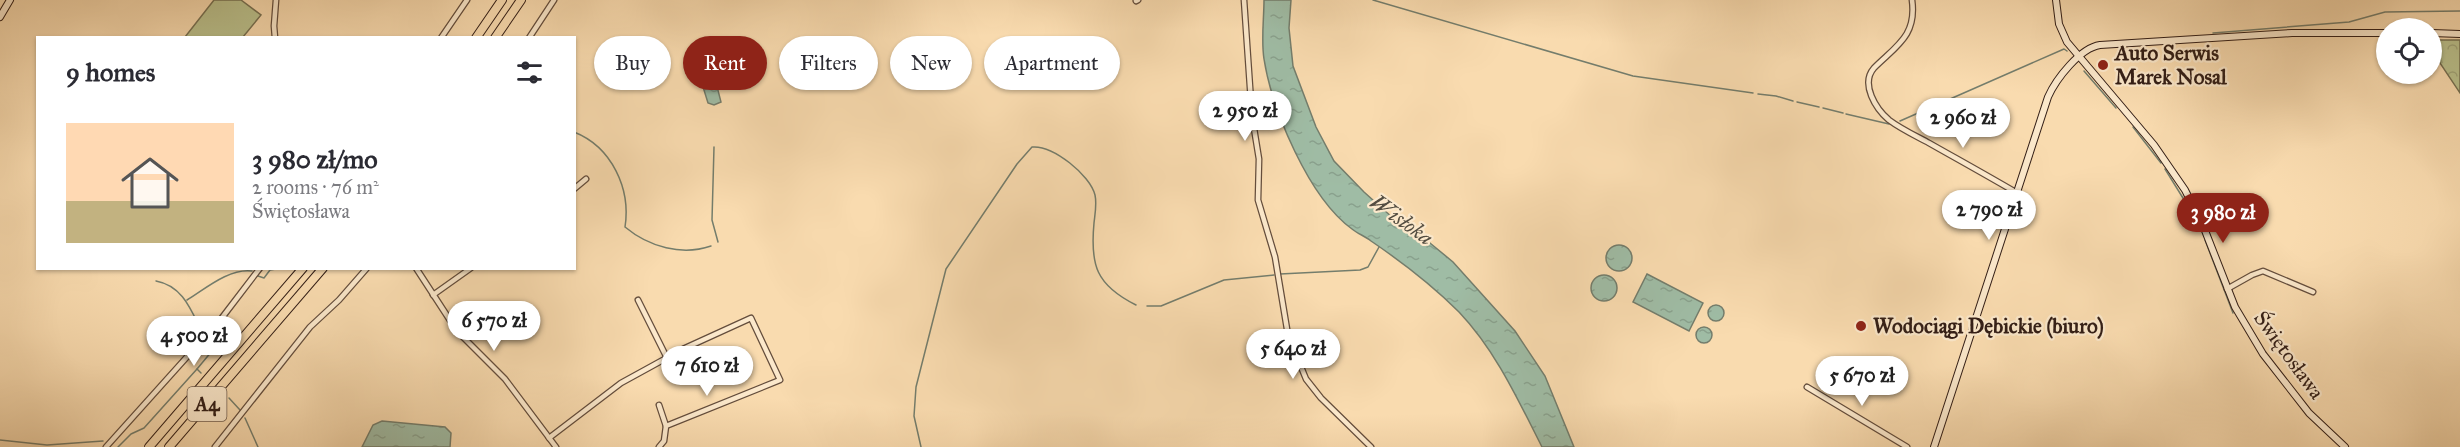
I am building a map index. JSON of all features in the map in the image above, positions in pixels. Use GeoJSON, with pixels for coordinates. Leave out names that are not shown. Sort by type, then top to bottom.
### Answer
{"type":"FeatureCollection","features":[{"type":"Feature","properties":{"kind":"highway"},"geometry":{"type":"LineString","coordinates":[[477,36],[502,0]]}},
{"type":"Feature","properties":{"kind":"highway"},"geometry":{"type":"LineString","coordinates":[[496,36],[520,0]]}},
{"type":"Feature","properties":{"kind":"highway","name":"A4"},"geometry":{"type":"LineString","coordinates":[[149,447],[301,270]]}},
{"type":"Feature","properties":{"kind":"highway","name":"A4"},"geometry":{"type":"LineString","coordinates":[[169,447],[321,270]]}},
{"type":"Feature","properties":{"kind":"street"},"geometry":{"type":"LineString","coordinates":[[0,17],[10,0]]}},
{"type":"Feature","properties":{"kind":"street"},"geometry":{"type":"LineString","coordinates":[[275,36],[273,26],[276,0]]}},
{"type":"Feature","properties":{"kind":"street"},"geometry":{"type":"LineString","coordinates":[[442,36],[467,0]]}},
{"type":"Feature","properties":{"kind":"street"},"geometry":{"type":"LineString","coordinates":[[530,36],[554,0]]}},
{"type":"Feature","properties":{"kind":"street"},"geometry":{"type":"LineString","coordinates":[[1244,0],[1252,116],[1259,159],[1258,200],[1275,257],[1288,335],[1299,367],[1313,389],[1371,447]]}},
{"type":"Feature","properties":{"kind":"street"},"geometry":{"type":"LineString","coordinates":[[1912,0],[1911,24],[1903,41],[1876,67],[1869,78],[1871,95],[1890,121],[2018,193]]}},
{"type":"Feature","properties":{"kind":"street","name":"Świętosława"},"geometry":{"type":"LineString","coordinates":[[2056,0],[2061,31],[2078,58],[2146,135],[2181,184],[2202,222],[2240,317],[2263,354],[2309,413],[2345,447]]}},
{"type":"Feature","properties":{"kind":"street"},"geometry":{"type":"LineString","coordinates":[[1934,447],[2052,89],[2063,73],[2078,58],[2092,47],[2100,45],[2292,33],[2376,33]]}},
{"type":"Feature","properties":{"kind":"street"},"geometry":{"type":"LineString","coordinates":[[2442,33],[2460,34]]}},
{"type":"Feature","properties":{"kind":"street"},"geometry":{"type":"LineString","coordinates":[[576,188],[586,180]]}},
{"type":"Feature","properties":{"kind":"street"},"geometry":{"type":"LineString","coordinates":[[106,447],[221,320],[258,270]]}},
{"type":"Feature","properties":{"kind":"street"},"geometry":{"type":"LineString","coordinates":[[214,447],[310,327],[339,300],[365,270]]}},
{"type":"Feature","properties":{"kind":"street"},"geometry":{"type":"LineString","coordinates":[[417,270],[457,331],[505,379],[556,447]]}},
{"type":"Feature","properties":{"kind":"street"},"geometry":{"type":"LineString","coordinates":[[433,295],[468,270]]}},
{"type":"Feature","properties":{"kind":"street"},"geometry":{"type":"LineString","coordinates":[[2228,289],[2252,274],[2263,271],[2313,292]]}},
{"type":"Feature","properties":{"kind":"street"},"geometry":{"type":"LineString","coordinates":[[638,300],[667,358]]}},
{"type":"Feature","properties":{"kind":"street"},"geometry":{"type":"LineString","coordinates":[[549,438],[621,383],[751,318],[780,380],[666,426]]}},
{"type":"Feature","properties":{"kind":"street"},"geometry":{"type":"LineString","coordinates":[[1807,387],[1907,447]]}},
{"type":"Feature","properties":{"kind":"street"},"geometry":{"type":"LineString","coordinates":[[659,405],[666,426],[664,441],[659,447]]}},
{"type":"Feature","properties":{"kind":"green space"},"geometry":{"type":"Polygon","coordinates":[[[214,0],[241,0],[261,15],[244,36],[186,36],[214,0]]]}},
{"type":"Feature","properties":{"kind":"green space"},"geometry":{"type":"Polygon","coordinates":[[[2442,40],[2460,40],[2460,93],[2442,66],[2442,40]]]}},
{"type":"Feature","properties":{"kind":"water"},"geometry":{"type":"Polygon","coordinates":[[[1264,0],[1291,0],[1289,28],[1293,66],[1316,127],[1334,161],[1403,227],[1430,243],[1453,262],[1515,331],[1545,376],[1574,447],[1542,447],[1495,359],[1459,312],[1406,266],[1352,229],[1321,197],[1295,152],[1268,80],[1263,44],[1264,0]]]}},
{"type":"Feature","properties":{"kind":"water"},"geometry":{"type":"Polygon","coordinates":[[[704,90],[718,90],[721,102],[714,105],[708,103],[704,90]]]}},
{"type":"Feature","properties":{"kind":"water"},"geometry":{"type":"Polygon","coordinates":[[[1619,245],[1628,249],[1632,258],[1628,267],[1619,271],[1610,267],[1606,258],[1610,249],[1619,245]]]}},
{"type":"Feature","properties":{"kind":"water"},"geometry":{"type":"Polygon","coordinates":[[[1647,274],[1703,303],[1689,331],[1633,302],[1647,274]]]}},
{"type":"Feature","properties":{"kind":"water"},"geometry":{"type":"Polygon","coordinates":[[[1604,275],[1613,279],[1617,288],[1613,297],[1604,301],[1595,297],[1591,288],[1595,279],[1604,275]]]}},
{"type":"Feature","properties":{"kind":"water"},"geometry":{"type":"Polygon","coordinates":[[[1716,305],[1724,313],[1716,321],[1708,313],[1716,305]]]}},
{"type":"Feature","properties":{"kind":"water"},"geometry":{"type":"Polygon","coordinates":[[[1704,327],[1712,335],[1704,343],[1696,335],[1704,327]]]}},
{"type":"Feature","properties":{"kind":"water"},"geometry":{"type":"Polygon","coordinates":[[[382,421],[445,427],[451,433],[450,447],[362,447],[373,425],[382,421]]]}},
{"type":"Feature","properties":{"kind":"waterway"},"geometry":{"type":"LineString","coordinates":[[1373,0],[1633,76],[1753,93]]}},
{"type":"Feature","properties":{"kind":"waterway"},"geometry":{"type":"LineString","coordinates":[[2213,33],[2349,22],[2385,12],[2460,11]]}},
{"type":"Feature","properties":{"kind":"waterway"},"geometry":{"type":"LineString","coordinates":[[1900,121],[2064,49],[2067,51]]}},
{"type":"Feature","properties":{"kind":"waterway"},"geometry":{"type":"LineString","coordinates":[[2084,71],[2116,108]]}},
{"type":"Feature","properties":{"kind":"waterway"},"geometry":{"type":"LineString","coordinates":[[1758,94],[1793,101]]}},
{"type":"Feature","properties":{"kind":"waterway"},"geometry":{"type":"LineString","coordinates":[[1797,102],[1819,107]]}},
{"type":"Feature","properties":{"kind":"waterway"},"geometry":{"type":"LineString","coordinates":[[1823,108],[1843,113]]}},
{"type":"Feature","properties":{"kind":"waterway"},"geometry":{"type":"LineString","coordinates":[[1846,114],[1889,124]]}},
{"type":"Feature","properties":{"kind":"waterway"},"geometry":{"type":"LineString","coordinates":[[2133,127],[2161,163]]}},
{"type":"Feature","properties":{"kind":"waterway"},"geometry":{"type":"LineString","coordinates":[[576,133],[599,148],[616,171],[625,198],[625,227],[644,240],[666,248],[689,250],[711,246]]}},
{"type":"Feature","properties":{"kind":"waterway"},"geometry":{"type":"LineString","coordinates":[[714,147],[712,220],[718,242]]}},
{"type":"Feature","properties":{"kind":"waterway"},"geometry":{"type":"LineString","coordinates":[[921,447],[914,416],[916,387],[946,269],[1017,164],[1032,147],[1041,148],[1060,156],[1078,170],[1092,187],[1096,202],[1093,251],[1098,272],[1112,290],[1136,305]]}},
{"type":"Feature","properties":{"kind":"waterway"},"geometry":{"type":"LineString","coordinates":[[2165,169],[2191,211],[2199,229]]}},
{"type":"Feature","properties":{"kind":"waterway"},"geometry":{"type":"LineString","coordinates":[[2205,240],[2233,313]]}},
{"type":"Feature","properties":{"kind":"waterway"},"geometry":{"type":"LineString","coordinates":[[1280,274],[1360,270],[1368,267],[1379,247]]}},
{"type":"Feature","properties":{"kind":"waterway"},"geometry":{"type":"LineString","coordinates":[[258,276],[264,278],[270,270]]}},
{"type":"Feature","properties":{"kind":"waterway"},"geometry":{"type":"LineString","coordinates":[[187,300],[226,276],[252,271]]}},
{"type":"Feature","properties":{"kind":"waterway"},"geometry":{"type":"LineString","coordinates":[[1147,306],[1161,306],[1224,280],[1274,275]]}},
{"type":"Feature","properties":{"kind":"waterway"},"geometry":{"type":"LineString","coordinates":[[156,281],[173,288],[180,294],[202,332]]}},
{"type":"Feature","properties":{"kind":"waterway"},"geometry":{"type":"LineString","coordinates":[[201,373],[197,369],[212,351],[206,341]]}},
{"type":"Feature","properties":{"kind":"waterway"},"geometry":{"type":"LineString","coordinates":[[118,447],[131,434],[144,428],[197,369]]}},
{"type":"Feature","properties":{"kind":"waterway"},"geometry":{"type":"LineString","coordinates":[[229,398],[240,410]]}},
{"type":"Feature","properties":{"kind":"waterway"},"geometry":{"type":"LineString","coordinates":[[245,418],[258,447]]}},
{"type":"Feature","properties":{"kind":"waterway"},"geometry":{"type":"LineString","coordinates":[[0,440],[47,445],[103,441]]}},
{"type":"Feature","properties":{"kind":"place","name":"Auto Serwis Marek Nosal"},"geometry":{"type":"Point","coordinates":[2103,65]}},
{"type":"Feature","properties":{"kind":"place","name":"Wodociągi Dębickie (biuro)"},"geometry":{"type":"Point","coordinates":[1861,326]}},
{"type":"Feature","properties":{"kind":"water label","name":"Wisłoka"},"geometry":{"type":"Point","coordinates":[1402,219]}}]}
